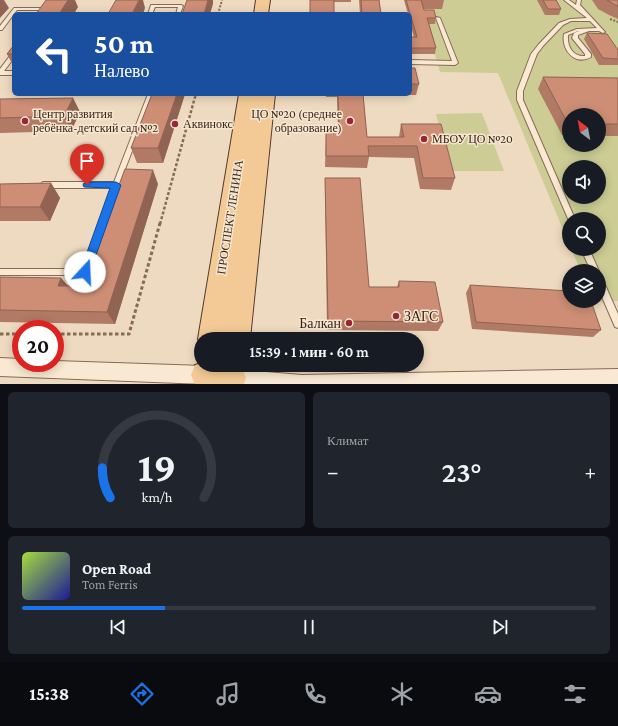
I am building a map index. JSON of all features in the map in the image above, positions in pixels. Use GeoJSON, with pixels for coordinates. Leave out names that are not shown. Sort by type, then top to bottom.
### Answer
{"type":"FeatureCollection","features":[{"type":"Feature","properties":{"kind":"main road"},"geometry":{"type":"LineString","coordinates":[[261,12],[263,0]]}},
{"type":"Feature","properties":{"kind":"main road","name":"ПРОСПЕКТ ЛЕНИНА"},"geometry":{"type":"LineString","coordinates":[[212,332],[248,96]]}},
{"type":"Feature","properties":{"kind":"main road","name":"ПРОСПЕКТ ЛЕНИНА"},"geometry":{"type":"LineString","coordinates":[[238,332],[266,96]]}},
{"type":"Feature","properties":{"kind":"main road"},"geometry":{"type":"LineString","coordinates":[[205,375],[233,376]]}},
{"type":"Feature","properties":{"kind":"street"},"geometry":{"type":"LineString","coordinates":[[0,368],[205,375]]}},
{"type":"Feature","properties":{"kind":"street"},"geometry":{"type":"LineString","coordinates":[[233,376],[302,384],[618,378]]}},
{"type":"Feature","properties":{"kind":"lane"},"geometry":{"type":"LineString","coordinates":[[566,0],[592,19]]}},
{"type":"Feature","properties":{"kind":"lane"},"geometry":{"type":"LineString","coordinates":[[579,0],[578,5],[606,35]]}},
{"type":"Feature","properties":{"kind":"lane"},"geometry":{"type":"LineString","coordinates":[[151,12],[153,6],[181,6],[179,12]]}},
{"type":"Feature","properties":{"kind":"lane"},"geometry":{"type":"LineString","coordinates":[[14,12],[16,9],[47,9],[45,12]]}},
{"type":"Feature","properties":{"kind":"lane"},"geometry":{"type":"LineString","coordinates":[[0,29],[12,14]]}},
{"type":"Feature","properties":{"kind":"lane"},"geometry":{"type":"LineString","coordinates":[[412,62],[455,63],[438,18]]}},
{"type":"Feature","properties":{"kind":"lane"},"geometry":{"type":"LineString","coordinates":[[568,212],[520,100],[520,90],[534,54],[561,24],[570,20],[592,19]]}},
{"type":"Feature","properties":{"kind":"lane"},"geometry":{"type":"LineString","coordinates":[[589,30],[576,34],[576,38],[588,54],[588,57],[579,58],[572,55],[566,45],[566,34],[577,30],[601,29]]}},
{"type":"Feature","properties":{"kind":"lane"},"geometry":{"type":"LineString","coordinates":[[0,73],[12,57]]}},
{"type":"Feature","properties":{"kind":"lane"},"geometry":{"type":"LineString","coordinates":[[0,73],[12,73]]}},
{"type":"Feature","properties":{"kind":"lane"},"geometry":{"type":"LineString","coordinates":[[0,272],[85,272],[150,96]]}},
{"type":"Feature","properties":{"kind":"lane"},"geometry":{"type":"LineString","coordinates":[[39,185],[116,185]]}},
{"type":"Feature","properties":{"kind":"lane"},"geometry":{"type":"LineString","coordinates":[[606,297],[618,324]]}},
{"type":"Feature","properties":{"kind":"path"},"geometry":{"type":"LineString","coordinates":[[219,12],[222,0]]}},
{"type":"Feature","properties":{"kind":"path"},"geometry":{"type":"LineString","coordinates":[[610,19],[618,22]]}},
{"type":"Feature","properties":{"kind":"path"},"geometry":{"type":"LineString","coordinates":[[64,334],[129,334],[195,96]]}},
{"type":"Feature","properties":{"kind":"path"},"geometry":{"type":"LineString","coordinates":[[299,116],[311,116]]}},
{"type":"Feature","properties":{"kind":"path"},"geometry":{"type":"LineString","coordinates":[[0,334],[12,334]]}},
{"type":"Feature","properties":{"kind":"green space"},"geometry":{"type":"Polygon","coordinates":[[[442,0],[618,0],[618,301],[606,302],[606,264],[578,264],[574,256],[606,256],[606,212],[562,212],[562,227],[498,73],[440,72],[426,24],[435,23],[421,9],[442,0]]]}},
{"type":"Feature","properties":{"kind":"green space"},"geometry":{"type":"Polygon","coordinates":[[[482,113],[504,171],[450,171],[436,114],[482,113]]]}},
{"type":"Feature","properties":{"kind":"building"},"geometry":{"type":"Polygon","coordinates":[[[46,0],[68,0],[60,12],[37,12],[46,0]]]}},
{"type":"Feature","properties":{"kind":"building"},"geometry":{"type":"Polygon","coordinates":[[[116,0],[139,0],[133,12],[109,12],[116,0]]]}},
{"type":"Feature","properties":{"kind":"building"},"geometry":{"type":"Polygon","coordinates":[[[187,0],[208,0],[205,12],[183,12],[187,0]]]}},
{"type":"Feature","properties":{"kind":"building"},"geometry":{"type":"Polygon","coordinates":[[[310,0],[334,0],[334,12],[310,12],[310,0]]]}},
{"type":"Feature","properties":{"kind":"building"},"geometry":{"type":"Polygon","coordinates":[[[361,0],[379,0],[381,12],[362,12],[361,0]]]}},
{"type":"Feature","properties":{"kind":"building"},"geometry":{"type":"Polygon","coordinates":[[[406,0],[421,0],[424,10],[434,10],[436,18],[427,18],[436,48],[412,48],[412,37],[417,37],[412,20],[412,12],[410,12],[406,0]]]}},
{"type":"Feature","properties":{"kind":"building"},"geometry":{"type":"Polygon","coordinates":[[[543,0],[556,0],[561,9],[548,9],[543,0]]]}},
{"type":"Feature","properties":{"kind":"building"},"geometry":{"type":"Polygon","coordinates":[[[607,0],[618,0],[618,6],[615,5],[607,0]]]}},
{"type":"Feature","properties":{"kind":"building"},"geometry":{"type":"Polygon","coordinates":[[[587,33],[607,34],[618,50],[618,59],[603,58],[587,33]]]}},
{"type":"Feature","properties":{"kind":"building"},"geometry":{"type":"Polygon","coordinates":[[[12,48],[12,54],[7,54],[12,48]]]}},
{"type":"Feature","properties":{"kind":"building"},"geometry":{"type":"Polygon","coordinates":[[[412,68],[415,68],[419,84],[412,84],[412,68]]]}},
{"type":"Feature","properties":{"kind":"building"},"geometry":{"type":"Polygon","coordinates":[[[543,77],[618,78],[618,124],[606,124],[606,108],[562,108],[562,113],[543,77]]]}},
{"type":"Feature","properties":{"kind":"building"},"geometry":{"type":"Polygon","coordinates":[[[151,96],[176,96],[158,148],[131,148],[151,96]]]}},
{"type":"Feature","properties":{"kind":"building"},"geometry":{"type":"Polygon","coordinates":[[[338,96],[363,96],[367,137],[404,137],[401,124],[441,124],[455,178],[423,178],[417,146],[368,146],[369,156],[326,156],[326,133],[339,133],[338,96]]]}},
{"type":"Feature","properties":{"kind":"building"},"geometry":{"type":"Polygon","coordinates":[[[73,98],[64,116],[0,118],[0,99],[73,98]]]}},
{"type":"Feature","properties":{"kind":"building"},"geometry":{"type":"Polygon","coordinates":[[[125,169],[153,170],[107,312],[0,310],[0,277],[61,278],[58,286],[81,286],[125,169]]]}},
{"type":"Feature","properties":{"kind":"building"},"geometry":{"type":"Polygon","coordinates":[[[325,178],[360,178],[369,287],[399,287],[399,281],[435,282],[443,322],[328,321],[325,178]]]}},
{"type":"Feature","properties":{"kind":"building"},"geometry":{"type":"Polygon","coordinates":[[[51,183],[40,207],[0,207],[0,184],[51,183]]]}},
{"type":"Feature","properties":{"kind":"building"},"geometry":{"type":"Polygon","coordinates":[[[470,285],[562,291],[562,308],[593,308],[601,330],[476,322],[470,285]]]}},
{"type":"Feature","properties":{"kind":"place","name":"Центр развития ребёнка-детский сад №2"},"geometry":{"type":"Point","coordinates":[25,121]}},
{"type":"Feature","properties":{"kind":"place","name":"ЦО №20 (среднее образование)"},"geometry":{"type":"Point","coordinates":[350,121]}},
{"type":"Feature","properties":{"kind":"place","name":"Аквинокс"},"geometry":{"type":"Point","coordinates":[175,124]}},
{"type":"Feature","properties":{"kind":"place","name":"МБОУ ЦО №20"},"geometry":{"type":"Point","coordinates":[424,139]}},
{"type":"Feature","properties":{"kind":"place","name":"ЗАГС"},"geometry":{"type":"Point","coordinates":[396,316]}},
{"type":"Feature","properties":{"kind":"place","name":"Балкан"},"geometry":{"type":"Point","coordinates":[349,323]}},
{"type":"Feature","properties":{"kind":"route"},"geometry":{"type":"LineString","coordinates":[[85,272],[116,185],[87,185]]}}]}
